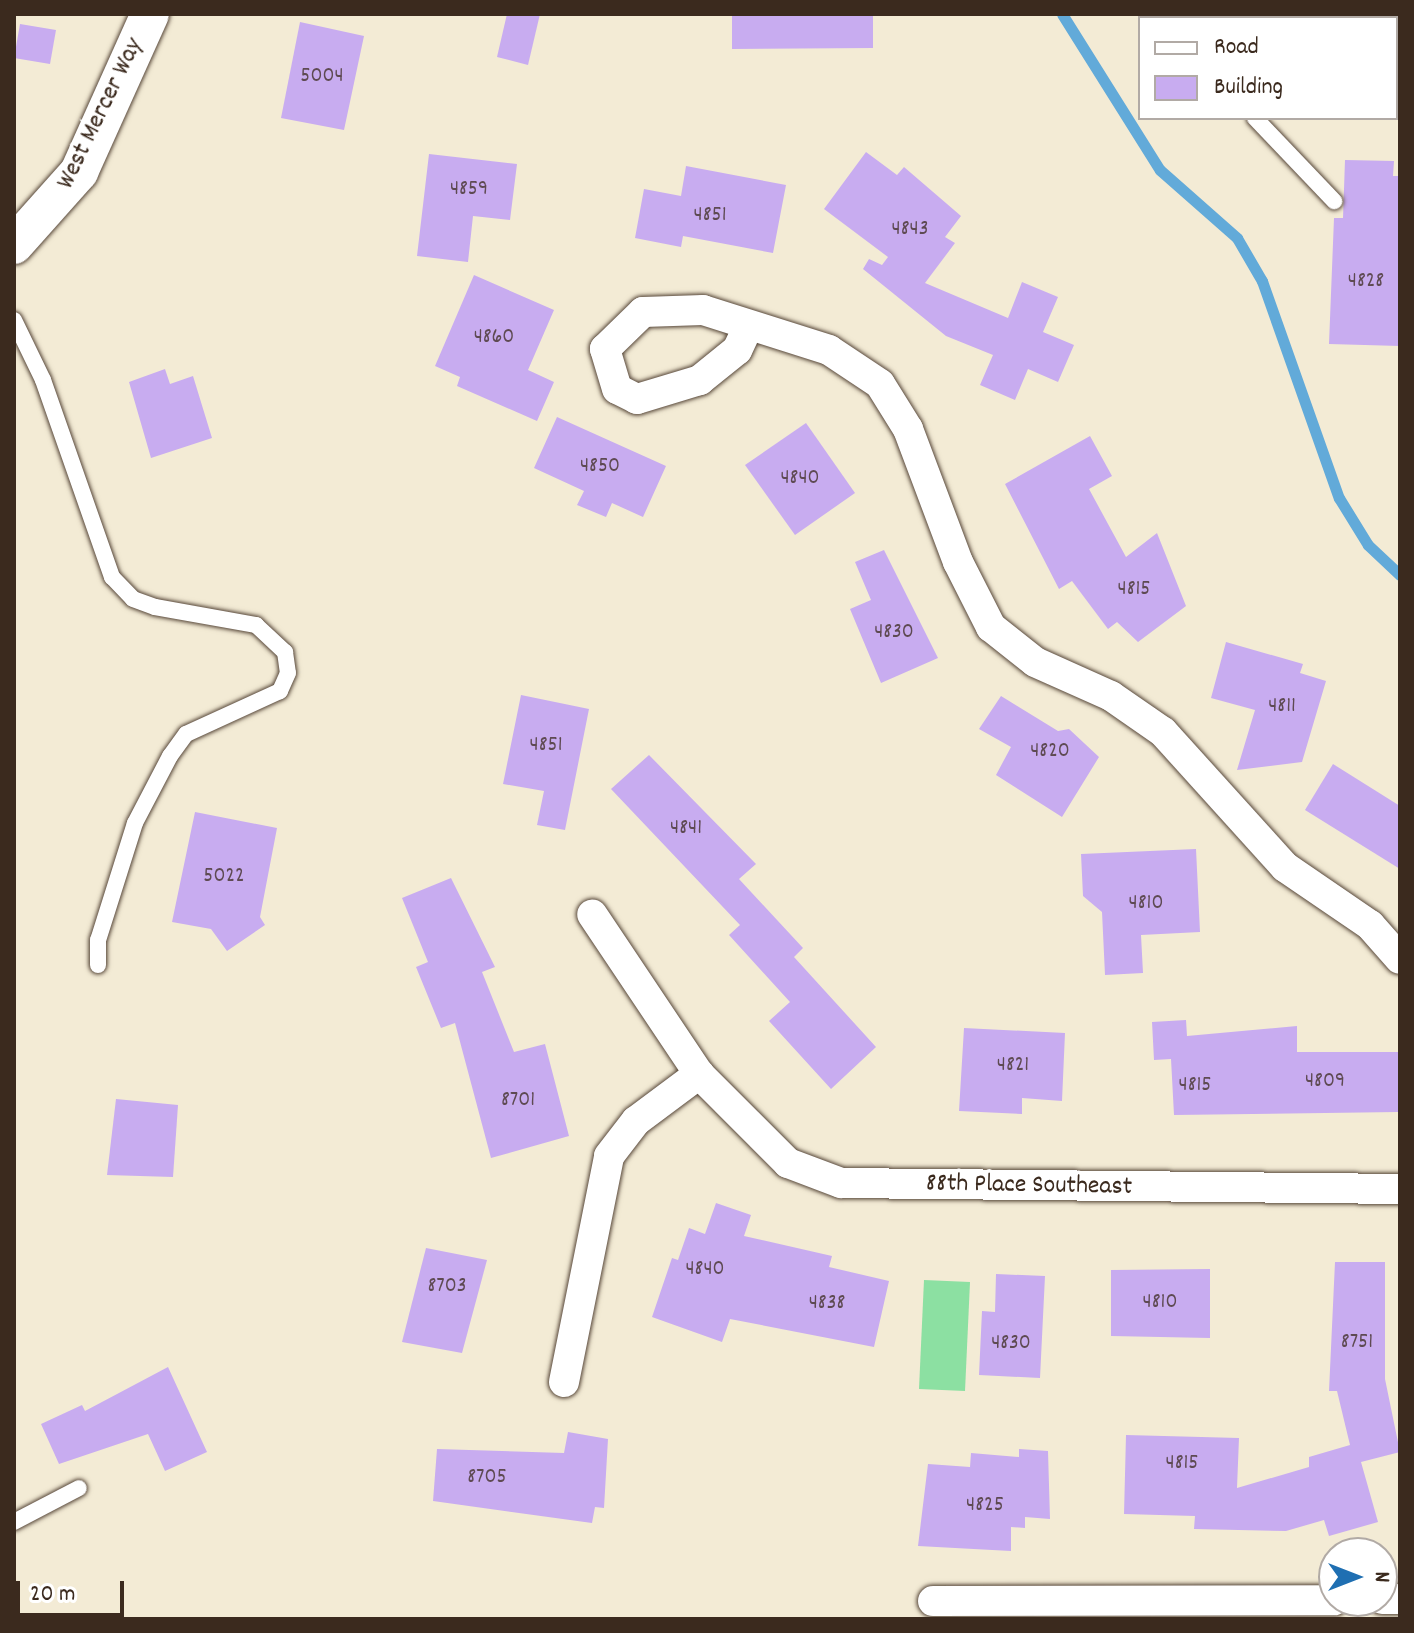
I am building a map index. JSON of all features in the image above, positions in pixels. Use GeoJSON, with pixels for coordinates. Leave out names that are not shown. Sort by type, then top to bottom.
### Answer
{"type":"FeatureCollection","features":[{"type":"Feature","properties":{"kind":"street","name":"West Mercer Way"},"geometry":{"type":"LineString","coordinates":[[14,245],[79,172],[150,14]]}},
{"type":"Feature","properties":{"kind":"street"},"geometry":{"type":"LineString","coordinates":[[747,329],[829,350],[880,384],[908,429],[958,562],[991,627],[1035,662],[1111,696],[1163,732],[1285,867],[1370,925],[1400,959]]}},
{"type":"Feature","properties":{"kind":"street","name":"88th Place Southeast"},"geometry":{"type":"LineString","coordinates":[[592,914],[699,1074],[788,1163],[841,1183],[1400,1189]]}},
{"type":"Feature","properties":{"kind":"street"},"geometry":{"type":"LineString","coordinates":[[564,1382],[609,1156],[636,1121],[699,1074]]}},
{"type":"Feature","properties":{"kind":"street"},"geometry":{"type":"LineString","coordinates":[[933,1601],[1318,1600]]}},
{"type":"Feature","properties":{"kind":"lane"},"geometry":{"type":"LineString","coordinates":[[1257,120],[1334,201]]}},
{"type":"Feature","properties":{"kind":"lane"},"geometry":{"type":"LineString","coordinates":[[14,320],[43,380],[112,577],[133,599],[155,607],[256,625],[285,652],[288,673],[280,691],[186,734],[170,756],[135,823],[98,940],[98,965]]}},
{"type":"Feature","properties":{"kind":"lane"},"geometry":{"type":"LineString","coordinates":[[14,1522],[79,1488]]}},
{"type":"Feature","properties":{"kind":"green space"},"geometry":{"type":"Polygon","coordinates":[[[924,1280],[970,1282],[965,1391],[919,1389],[924,1280]]]}},
{"type":"Feature","properties":{"kind":"building"},"geometry":{"type":"Polygon","coordinates":[[[507,14],[540,14],[528,65],[497,57],[507,14]]]}},
{"type":"Feature","properties":{"kind":"building"},"geometry":{"type":"Polygon","coordinates":[[[732,14],[873,14],[873,48],[732,49],[732,14]]]}},
{"type":"Feature","properties":{"kind":"building"},"geometry":{"type":"Polygon","coordinates":[[[300,22],[364,36],[344,130],[281,118],[300,22]]]}},
{"type":"Feature","properties":{"kind":"building"},"geometry":{"type":"Polygon","coordinates":[[[20,24],[56,30],[50,64],[14,58],[20,24]]]}},
{"type":"Feature","properties":{"kind":"building"},"geometry":{"type":"Polygon","coordinates":[[[866,152],[897,175],[904,167],[961,216],[945,237],[955,243],[925,283],[1008,318],[1022,282],[1058,297],[1043,332],[1074,345],[1058,382],[1028,369],[1015,400],[980,385],[993,355],[946,336],[863,269],[869,259],[882,265],[888,257],[824,209],[866,152]]]}},
{"type":"Feature","properties":{"kind":"building"},"geometry":{"type":"Polygon","coordinates":[[[429,154],[517,164],[510,220],[473,216],[468,262],[417,256],[429,154]]]}},
{"type":"Feature","properties":{"kind":"building"},"geometry":{"type":"Polygon","coordinates":[[[1345,160],[1394,161],[1393,176],[1400,176],[1400,346],[1329,344],[1334,218],[1343,218],[1345,160]]]}},
{"type":"Feature","properties":{"kind":"building"},"geometry":{"type":"Polygon","coordinates":[[[686,166],[786,185],[773,253],[683,236],[681,247],[635,238],[644,189],[681,196],[686,166]]]}},
{"type":"Feature","properties":{"kind":"building"},"geometry":{"type":"Polygon","coordinates":[[[474,275],[554,310],[528,370],[554,382],[537,421],[457,386],[460,377],[435,366],[474,275]]]}},
{"type":"Feature","properties":{"kind":"building"},"geometry":{"type":"Polygon","coordinates":[[[165,369],[170,384],[193,376],[212,438],[151,458],[129,382],[165,369]]]}},
{"type":"Feature","properties":{"kind":"building"},"geometry":{"type":"Polygon","coordinates":[[[557,417],[666,466],[643,517],[612,503],[606,517],[577,505],[584,491],[534,468],[557,417]]]}},
{"type":"Feature","properties":{"kind":"building"},"geometry":{"type":"Polygon","coordinates":[[[806,423],[855,493],[795,535],[745,465],[806,423]]]}},
{"type":"Feature","properties":{"kind":"building"},"geometry":{"type":"Polygon","coordinates":[[[1090,436],[1112,476],[1089,489],[1126,557],[1157,533],[1186,606],[1138,642],[1117,622],[1108,629],[1072,581],[1059,589],[1005,484],[1090,436]]]}},
{"type":"Feature","properties":{"kind":"building"},"geometry":{"type":"Polygon","coordinates":[[[884,550],[938,658],[881,683],[850,609],[871,600],[855,562],[884,550]]]}},
{"type":"Feature","properties":{"kind":"building"},"geometry":{"type":"Polygon","coordinates":[[[1226,642],[1303,664],[1300,673],[1326,681],[1302,762],[1237,770],[1255,710],[1211,698],[1226,642]]]}},
{"type":"Feature","properties":{"kind":"building"},"geometry":{"type":"Polygon","coordinates":[[[521,695],[589,709],[565,830],[537,825],[544,791],[503,784],[521,695]]]}},
{"type":"Feature","properties":{"kind":"building"},"geometry":{"type":"Polygon","coordinates":[[[1001,696],[1058,731],[1069,729],[1099,757],[1062,817],[996,775],[1011,747],[979,729],[1001,696]]]}},
{"type":"Feature","properties":{"kind":"building"},"geometry":{"type":"Polygon","coordinates":[[[649,755],[756,864],[739,879],[803,948],[794,957],[876,1047],[831,1089],[769,1021],[790,1002],[729,935],[740,925],[611,789],[649,755]]]}},
{"type":"Feature","properties":{"kind":"building"},"geometry":{"type":"Polygon","coordinates":[[[1333,764],[1400,806],[1400,869],[1305,810],[1333,764]]]}},
{"type":"Feature","properties":{"kind":"building"},"geometry":{"type":"Polygon","coordinates":[[[195,812],[277,828],[260,917],[265,925],[227,951],[211,929],[172,922],[195,812]]]}},
{"type":"Feature","properties":{"kind":"building"},"geometry":{"type":"Polygon","coordinates":[[[1196,849],[1200,932],[1141,935],[1143,973],[1105,975],[1102,912],[1083,896],[1081,854],[1196,849]]]}},
{"type":"Feature","properties":{"kind":"building"},"geometry":{"type":"Polygon","coordinates":[[[451,878],[495,967],[482,972],[514,1052],[545,1044],[569,1136],[491,1158],[455,1023],[441,1028],[416,967],[428,962],[402,898],[451,878]]]}},
{"type":"Feature","properties":{"kind":"building"},"geometry":{"type":"Polygon","coordinates":[[[1186,1020],[1187,1036],[1297,1026],[1297,1052],[1398,1052],[1398,1112],[1174,1115],[1171,1059],[1154,1060],[1152,1022],[1186,1020]]]}},
{"type":"Feature","properties":{"kind":"building"},"geometry":{"type":"Polygon","coordinates":[[[964,1028],[1065,1033],[1062,1101],[1022,1098],[1022,1114],[959,1111],[964,1028]]]}},
{"type":"Feature","properties":{"kind":"building"},"geometry":{"type":"Polygon","coordinates":[[[116,1099],[178,1105],[173,1177],[107,1175],[116,1099]]]}},
{"type":"Feature","properties":{"kind":"building"},"geometry":{"type":"Polygon","coordinates":[[[716,1203],[751,1215],[744,1236],[832,1256],[829,1267],[889,1281],[874,1347],[730,1319],[722,1342],[652,1317],[672,1258],[678,1260],[689,1228],[705,1234],[716,1203]]]}},
{"type":"Feature","properties":{"kind":"building"},"geometry":{"type":"Polygon","coordinates":[[[426,1248],[487,1260],[462,1353],[402,1342],[426,1248]]]}},
{"type":"Feature","properties":{"kind":"building"},"geometry":{"type":"Polygon","coordinates":[[[1335,1262],[1385,1262],[1385,1379],[1400,1452],[1361,1462],[1378,1522],[1329,1536],[1324,1520],[1286,1531],[1194,1529],[1195,1516],[1124,1514],[1126,1435],[1239,1438],[1237,1488],[1309,1467],[1309,1457],[1350,1445],[1337,1391],[1329,1391],[1335,1262]]]}},
{"type":"Feature","properties":{"kind":"building"},"geometry":{"type":"Polygon","coordinates":[[[1210,1269],[1210,1338],[1111,1336],[1111,1270],[1210,1269]]]}},
{"type":"Feature","properties":{"kind":"building"},"geometry":{"type":"Polygon","coordinates":[[[996,1274],[1045,1276],[1040,1378],[979,1375],[982,1311],[995,1312],[996,1274]]]}},
{"type":"Feature","properties":{"kind":"building"},"geometry":{"type":"Polygon","coordinates":[[[168,1367],[207,1452],[165,1471],[148,1434],[59,1464],[41,1424],[82,1405],[85,1411],[168,1367]]]}},
{"type":"Feature","properties":{"kind":"building"},"geometry":{"type":"Polygon","coordinates":[[[568,1432],[608,1439],[604,1508],[595,1507],[592,1523],[433,1501],[437,1449],[564,1453],[568,1432]]]}},
{"type":"Feature","properties":{"kind":"building"},"geometry":{"type":"Polygon","coordinates":[[[1019,1449],[1048,1451],[1050,1519],[1025,1517],[1025,1528],[1011,1527],[1011,1551],[918,1546],[928,1464],[970,1467],[971,1453],[1019,1457],[1019,1449]]]}},
{"type":"Feature","properties":{"kind":"waterway"},"geometry":{"type":"LineString","coordinates":[[1062,14],[1160,170],[1237,238],[1262,281],[1339,498],[1368,545],[1400,575]]}}]}
